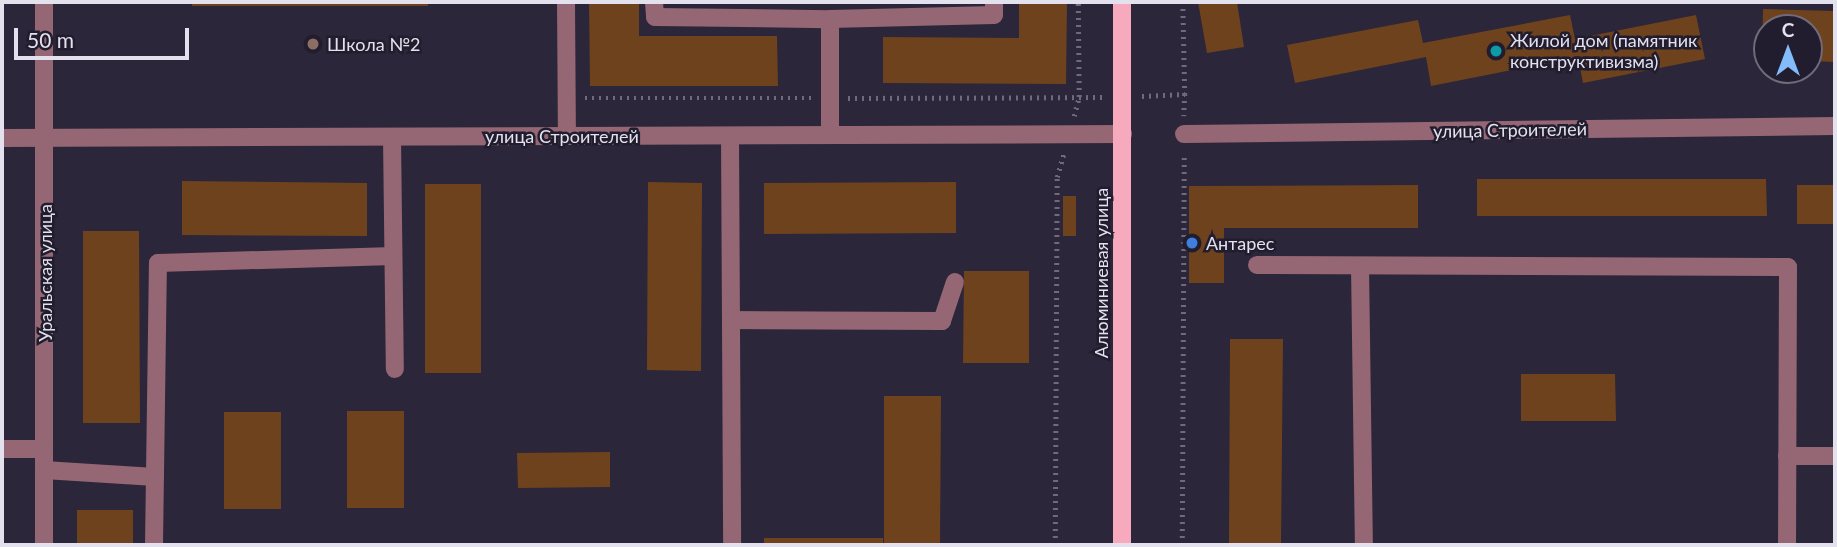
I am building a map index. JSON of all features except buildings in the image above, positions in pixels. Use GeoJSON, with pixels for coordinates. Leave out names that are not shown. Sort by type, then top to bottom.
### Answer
{"type":"FeatureCollection","features":[{"type":"Feature","properties":{"kind":"main road","name":"Алюминиевая улица"},"geometry":{"type":"LineString","coordinates":[[1122,2],[1122,545]]}},
{"type":"Feature","properties":{"kind":"street","name":"Уральская улица"},"geometry":{"type":"LineString","coordinates":[[44,2],[44,545]]}},
{"type":"Feature","properties":{"kind":"street"},"geometry":{"type":"LineString","coordinates":[[566,2],[567,136]]}},
{"type":"Feature","properties":{"kind":"street"},"geometry":{"type":"LineString","coordinates":[[654,2],[655,17],[830,19],[994,15],[994,2]]}},
{"type":"Feature","properties":{"kind":"street"},"geometry":{"type":"LineString","coordinates":[[830,19],[830,135]]}},
{"type":"Feature","properties":{"kind":"street","name":"улица Строителей"},"geometry":{"type":"LineString","coordinates":[[1184,134],[1835,125]]}},
{"type":"Feature","properties":{"kind":"street","name":"улица Строителей"},"geometry":{"type":"LineString","coordinates":[[2,138],[1123,135]]}},
{"type":"Feature","properties":{"kind":"street"},"geometry":{"type":"LineString","coordinates":[[730,136],[732,545]]}},
{"type":"Feature","properties":{"kind":"street"},"geometry":{"type":"LineString","coordinates":[[392,137],[395,369]]}},
{"type":"Feature","properties":{"kind":"street"},"geometry":{"type":"LineString","coordinates":[[154,545],[158,262],[393,256]]}},
{"type":"Feature","properties":{"kind":"street"},"geometry":{"type":"LineString","coordinates":[[1257,265],[1788,267],[1787,545]]}},
{"type":"Feature","properties":{"kind":"street"},"geometry":{"type":"LineString","coordinates":[[1360,266],[1364,545]]}},
{"type":"Feature","properties":{"kind":"street"},"geometry":{"type":"LineString","coordinates":[[731,320],[942,321],[954,282]]}},
{"type":"Feature","properties":{"kind":"street"},"geometry":{"type":"LineString","coordinates":[[2,449],[44,449]]}},
{"type":"Feature","properties":{"kind":"street"},"geometry":{"type":"LineString","coordinates":[[1787,456],[1835,456]]}},
{"type":"Feature","properties":{"kind":"street"},"geometry":{"type":"LineString","coordinates":[[44,470],[155,477]]}},
{"type":"Feature","properties":{"kind":"path"},"geometry":{"type":"LineString","coordinates":[[1078,2],[1079,97]]}},
{"type":"Feature","properties":{"kind":"path"},"geometry":{"type":"LineString","coordinates":[[1182,545],[1185,94],[1183,2]]}},
{"type":"Feature","properties":{"kind":"path"},"geometry":{"type":"LineString","coordinates":[[579,98],[1079,97],[1185,94]]}},
{"type":"Feature","properties":{"kind":"path"},"geometry":{"type":"LineString","coordinates":[[1055,545],[1057,177]]}},
{"type":"Feature","properties":{"kind":"place","name":"Школа №2"},"geometry":{"type":"Point","coordinates":[313,44]}},
{"type":"Feature","properties":{"kind":"place","name":"Жилой дом (памятник конструктивизма)"},"geometry":{"type":"Point","coordinates":[1496,51]}},
{"type":"Feature","properties":{"kind":"place","name":"Антарес"},"geometry":{"type":"Point","coordinates":[1192,243]}}]}
